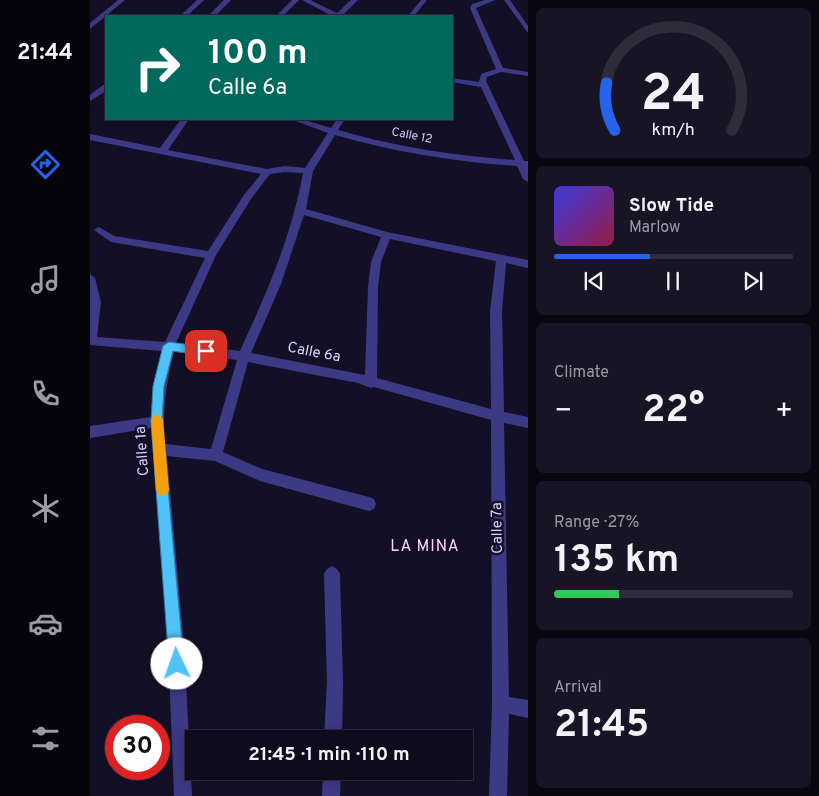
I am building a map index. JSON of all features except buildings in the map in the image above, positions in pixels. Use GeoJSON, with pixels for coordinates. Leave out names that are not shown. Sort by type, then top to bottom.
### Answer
{"type":"FeatureCollection","features":[{"type":"Feature","properties":{"kind":"street"},"geometry":{"type":"LineString","coordinates":[[90,27],[122,0]]}},
{"type":"Feature","properties":{"kind":"street"},"geometry":{"type":"LineString","coordinates":[[184,15],[201,0]]}},
{"type":"Feature","properties":{"kind":"street"},"geometry":{"type":"LineString","coordinates":[[213,15],[228,0]]}},
{"type":"Feature","properties":{"kind":"street"},"geometry":{"type":"LineString","coordinates":[[279,15],[296,0]]}},
{"type":"Feature","properties":{"kind":"street"},"geometry":{"type":"LineString","coordinates":[[305,0],[335,15]]}},
{"type":"Feature","properties":{"kind":"street"},"geometry":{"type":"LineString","coordinates":[[338,15],[355,0]]}},
{"type":"Feature","properties":{"kind":"street"},"geometry":{"type":"LineString","coordinates":[[412,15],[424,0]]}},
{"type":"Feature","properties":{"kind":"street"},"geometry":{"type":"LineString","coordinates":[[492,0],[478,2],[473,8],[500,70]]}},
{"type":"Feature","properties":{"kind":"street"},"geometry":{"type":"LineString","coordinates":[[507,0],[528,31]]}},
{"type":"Feature","properties":{"kind":"street"},"geometry":{"type":"LineString","coordinates":[[528,74],[500,70],[484,76],[483,85],[524,164],[528,180]]}},
{"type":"Feature","properties":{"kind":"street"},"geometry":{"type":"LineString","coordinates":[[453,80],[483,85]]}},
{"type":"Feature","properties":{"kind":"street"},"geometry":{"type":"LineString","coordinates":[[90,99],[105,88]]}},
{"type":"Feature","properties":{"kind":"street"},"geometry":{"type":"LineString","coordinates":[[162,152],[184,120]]}},
{"type":"Feature","properties":{"kind":"street","name":"Calle 12"},"geometry":{"type":"LineString","coordinates":[[297,120],[333,133],[411,150],[524,164]]}},
{"type":"Feature","properties":{"kind":"street"},"geometry":{"type":"LineString","coordinates":[[216,455],[244,356],[276,284],[301,211],[308,171],[340,120]]}},
{"type":"Feature","properties":{"kind":"street"},"geometry":{"type":"LineString","coordinates":[[90,137],[267,172],[286,170],[308,171]]}},
{"type":"Feature","properties":{"kind":"street","name":"Calle 1a"},"geometry":{"type":"LineString","coordinates":[[183,796],[176,646],[156,422],[159,386],[169,346],[211,254],[247,197],[267,172]]}},
{"type":"Feature","properties":{"kind":"street"},"geometry":{"type":"LineString","coordinates":[[301,211],[387,235],[500,260],[528,264]]}},
{"type":"Feature","properties":{"kind":"street"},"geometry":{"type":"LineString","coordinates":[[99,230],[110,239],[211,254]]}},
{"type":"Feature","properties":{"kind":"street"},"geometry":{"type":"LineString","coordinates":[[371,383],[373,287],[376,262],[387,235]]}},
{"type":"Feature","properties":{"kind":"street","name":"Calle 7a"},"geometry":{"type":"LineString","coordinates":[[498,796],[501,704],[496,311],[500,260]]}},
{"type":"Feature","properties":{"kind":"street"},"geometry":{"type":"LineString","coordinates":[[90,278],[95,290],[97,315],[90,341]]}},
{"type":"Feature","properties":{"kind":"street","name":"Calle 6a"},"geometry":{"type":"LineString","coordinates":[[90,341],[169,346],[244,356],[335,372],[496,417],[528,423]]}},
{"type":"Feature","properties":{"kind":"street"},"geometry":{"type":"LineString","coordinates":[[90,432],[156,422]]}},
{"type":"Feature","properties":{"kind":"street"},"geometry":{"type":"LineString","coordinates":[[159,449],[216,455],[260,475],[369,504]]}},
{"type":"Feature","properties":{"kind":"street"},"geometry":{"type":"LineString","coordinates":[[332,574],[335,682],[333,730]]}},
{"type":"Feature","properties":{"kind":"street"},"geometry":{"type":"LineString","coordinates":[[501,704],[528,709]]}},
{"type":"Feature","properties":{"kind":"street"},"geometry":{"type":"LineString","coordinates":[[331,796],[332,780]]}},
{"type":"Feature","properties":{"kind":"slow traffic"},"geometry":{"type":"LineString","coordinates":[[157,419],[162,490]]}},
{"type":"Feature","properties":{"kind":"district","name":"LA MINA"},"geometry":{"type":"Point","coordinates":[425,547]}},
{"type":"Feature","properties":{"kind":"route"},"geometry":{"type":"LineString","coordinates":[[177,664],[156,422],[159,386],[169,346],[206,351]]}}]}
